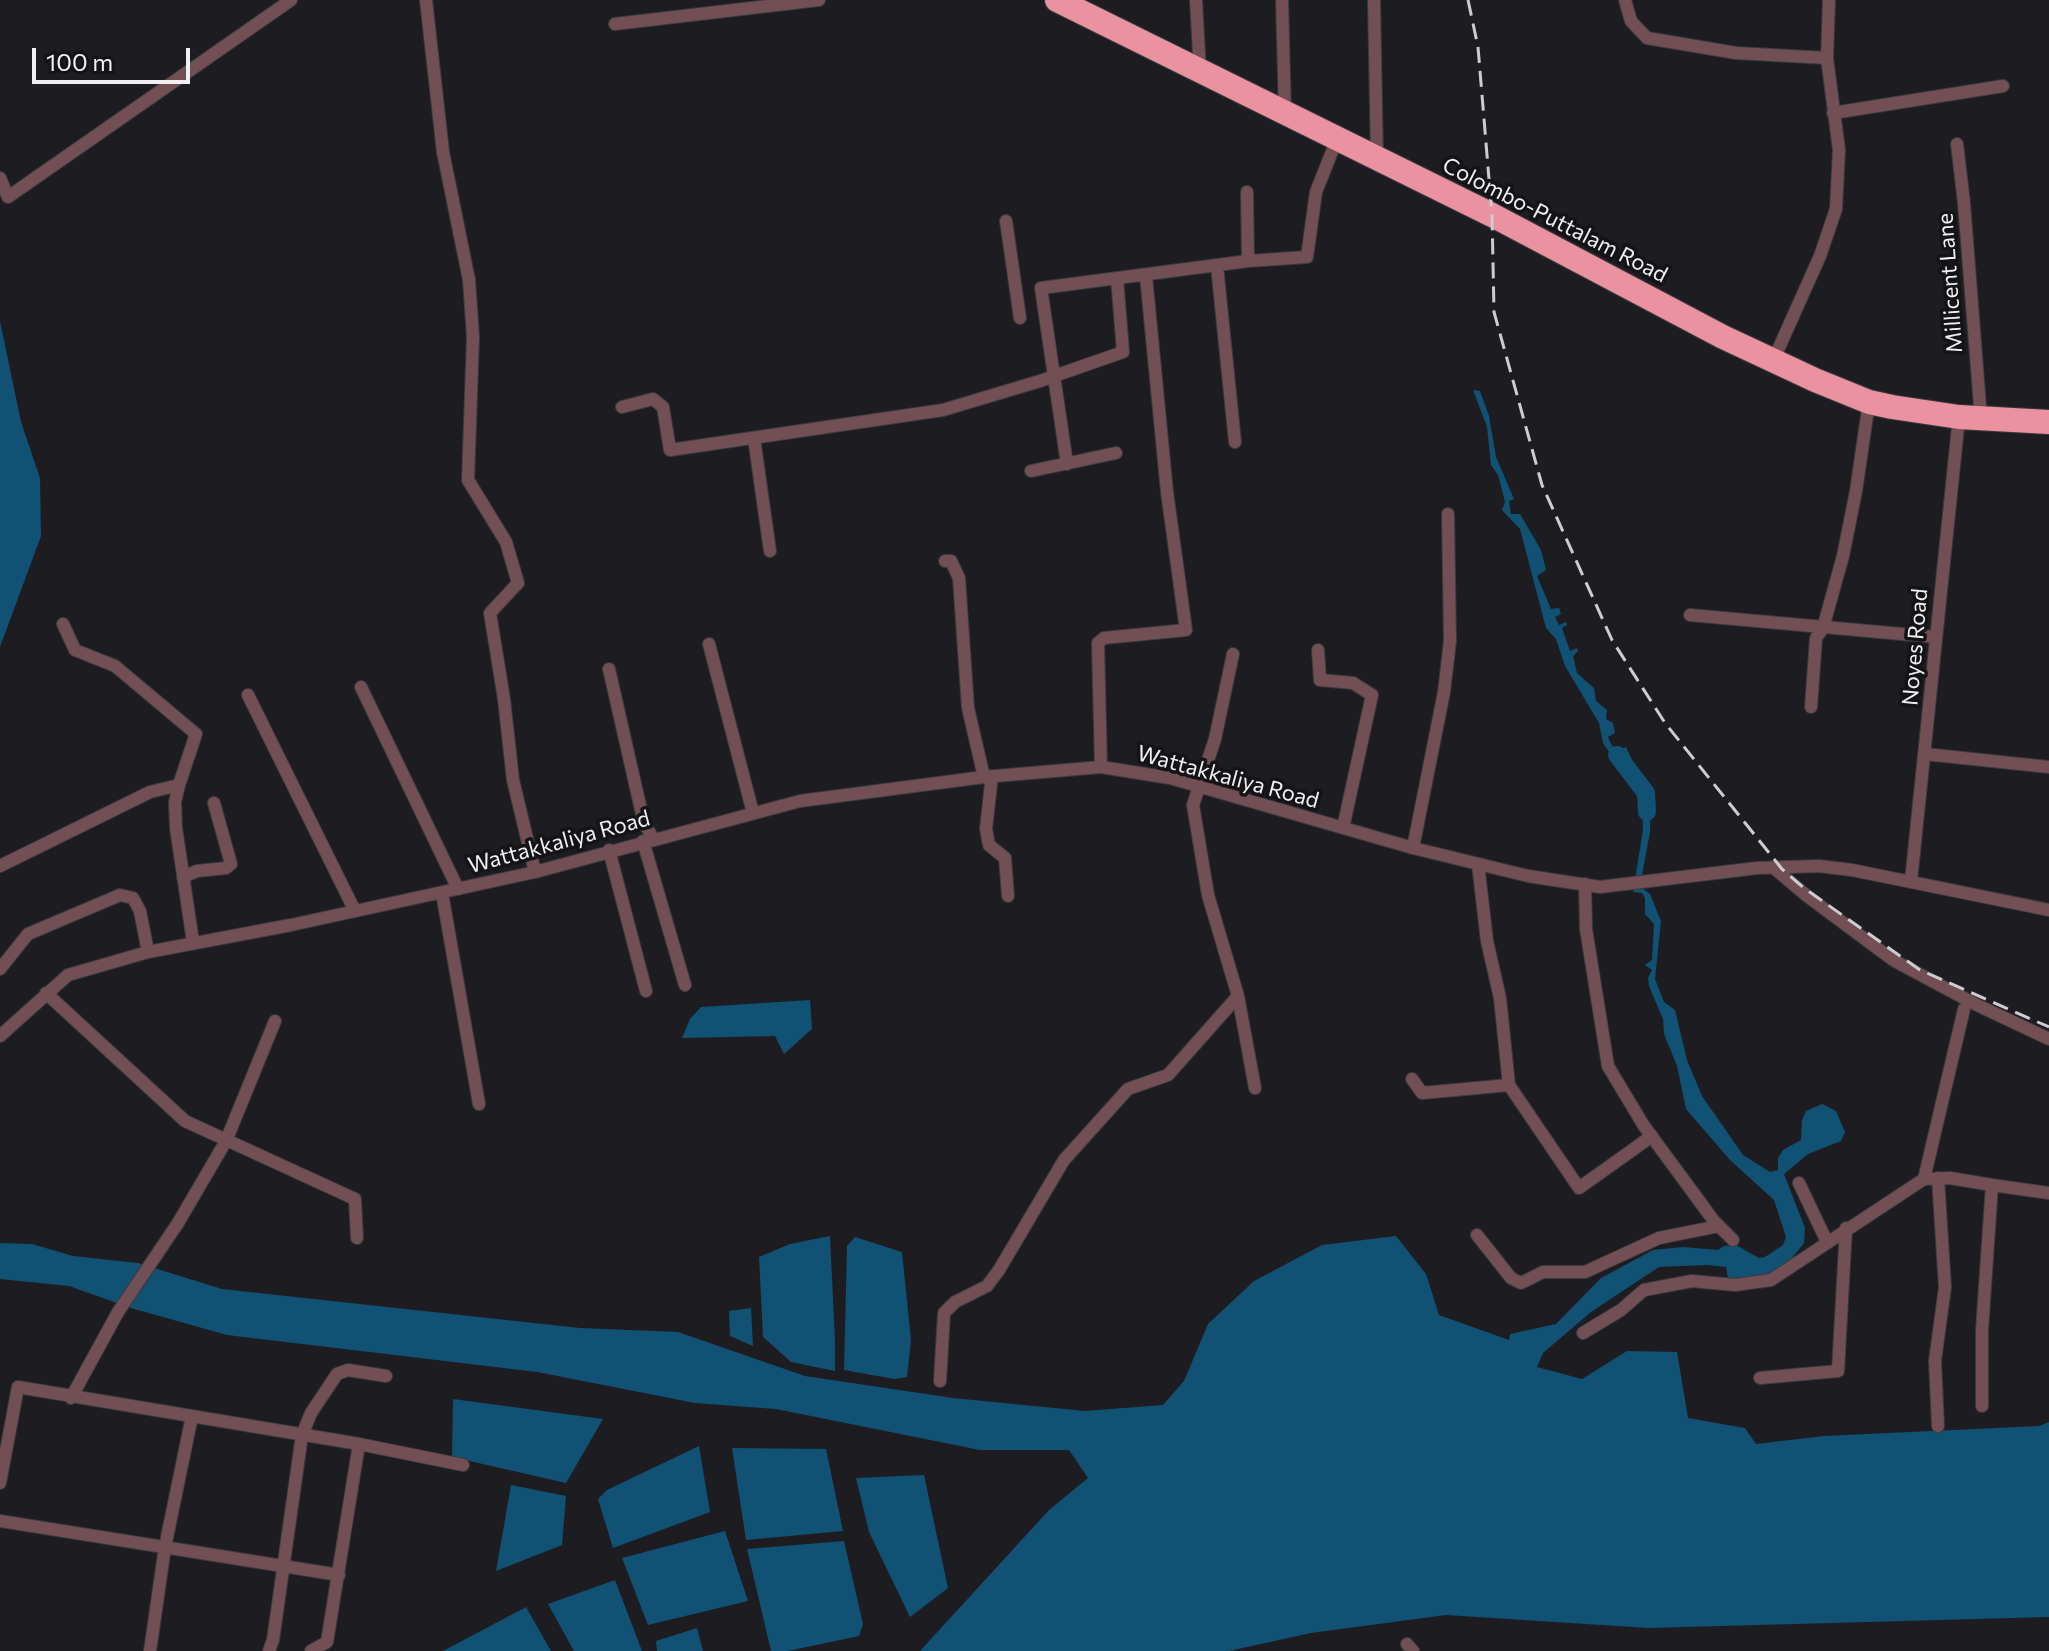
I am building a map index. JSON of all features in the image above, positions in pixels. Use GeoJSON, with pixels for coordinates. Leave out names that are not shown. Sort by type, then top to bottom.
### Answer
{"type":"FeatureCollection","features":[{"type":"Feature","properties":{"kind":"highway","name":"Colombo-Puttalam Road"},"geometry":{"type":"LineString","coordinates":[[1057,0],[1492,215],[1773,361],[1869,402],[1970,418],[2049,422]]}},
{"type":"Feature","properties":{"kind":"street"},"geometry":{"type":"LineString","coordinates":[[0,178],[8,197],[291,0]]}},
{"type":"Feature","properties":{"kind":"street"},"geometry":{"type":"LineString","coordinates":[[426,0],[443,152],[469,280],[473,337],[468,480],[506,542],[518,583],[490,613],[513,780],[535,872]]}},
{"type":"Feature","properties":{"kind":"street"},"geometry":{"type":"LineString","coordinates":[[615,24],[819,0]]}},
{"type":"Feature","properties":{"kind":"street"},"geometry":{"type":"LineString","coordinates":[[1196,0],[1200,72]]}},
{"type":"Feature","properties":{"kind":"street"},"geometry":{"type":"LineString","coordinates":[[1282,0],[1285,113]]}},
{"type":"Feature","properties":{"kind":"street"},"geometry":{"type":"LineString","coordinates":[[1374,0],[1377,158]]}},
{"type":"Feature","properties":{"kind":"street"},"geometry":{"type":"LineString","coordinates":[[1625,0],[1631,21],[1647,38],[1736,53],[1827,58]]}},
{"type":"Feature","properties":{"kind":"street"},"geometry":{"type":"LineString","coordinates":[[1773,361],[1820,256],[1836,209],[1839,150],[1827,58],[1829,0]]}},
{"type":"Feature","properties":{"kind":"street"},"geometry":{"type":"LineString","coordinates":[[1833,113],[2003,86]]}},
{"type":"Feature","properties":{"kind":"street"},"geometry":{"type":"LineString","coordinates":[[1016,292],[1248,261],[1307,257],[1316,192],[1337,139]]}},
{"type":"Feature","properties":{"kind":"street","name":"Millicent Lane"},"geometry":{"type":"LineString","coordinates":[[1957,144],[1964,203],[1970,418]]}},
{"type":"Feature","properties":{"kind":"street"},"geometry":{"type":"LineString","coordinates":[[1247,192],[1248,261]]}},
{"type":"Feature","properties":{"kind":"street"},"geometry":{"type":"LineString","coordinates":[[1006,221],[1020,318]]}},
{"type":"Feature","properties":{"kind":"street"},"geometry":{"type":"LineString","coordinates":[[1217,266],[1235,442]]}},
{"type":"Feature","properties":{"kind":"street"},"geometry":{"type":"LineString","coordinates":[[1101,767],[1098,643],[1104,638],[1186,630],[1167,492],[1146,276]]}},
{"type":"Feature","properties":{"kind":"street"},"geometry":{"type":"LineString","coordinates":[[622,407],[653,399],[663,407],[670,450],[943,410],[1123,352],[1117,278]]}},
{"type":"Feature","properties":{"kind":"street"},"geometry":{"type":"LineString","coordinates":[[1041,288],[1067,464]]}},
{"type":"Feature","properties":{"kind":"street"},"geometry":{"type":"LineString","coordinates":[[1811,707],[1816,638],[1823,628],[1848,530],[1869,402]]}},
{"type":"Feature","properties":{"kind":"street","name":"Noyes Road"},"geometry":{"type":"LineString","coordinates":[[1911,881],[1935,637],[1970,418]]}},
{"type":"Feature","properties":{"kind":"street"},"geometry":{"type":"LineString","coordinates":[[754,438],[770,551]]}},
{"type":"Feature","properties":{"kind":"street"},"geometry":{"type":"LineString","coordinates":[[1031,471],[1116,453]]}},
{"type":"Feature","properties":{"kind":"street"},"geometry":{"type":"LineString","coordinates":[[1413,848],[1442,704],[1450,641],[1448,514]]}},
{"type":"Feature","properties":{"kind":"street"},"geometry":{"type":"LineString","coordinates":[[945,561],[951,561],[959,578],[968,708],[986,776],[991,784],[986,829],[989,845],[1005,858],[1008,896]]}},
{"type":"Feature","properties":{"kind":"street"},"geometry":{"type":"LineString","coordinates":[[1690,615],[1935,637]]}},
{"type":"Feature","properties":{"kind":"street"},"geometry":{"type":"LineString","coordinates":[[63,624],[75,650],[115,666],[196,734],[175,802],[193,942]]}},
{"type":"Feature","properties":{"kind":"street"},"geometry":{"type":"LineString","coordinates":[[709,644],[753,813]]}},
{"type":"Feature","properties":{"kind":"street"},"geometry":{"type":"LineString","coordinates":[[1318,650],[1320,680],[1353,683],[1372,695],[1343,828]]}},
{"type":"Feature","properties":{"kind":"street"},"geometry":{"type":"LineString","coordinates":[[1233,654],[1215,739],[1193,805],[1208,895],[1238,996],[1255,1088]]}},
{"type":"Feature","properties":{"kind":"street"},"geometry":{"type":"LineString","coordinates":[[609,669],[685,985]]}},
{"type":"Feature","properties":{"kind":"street"},"geometry":{"type":"LineString","coordinates":[[361,687],[458,889]]}},
{"type":"Feature","properties":{"kind":"street"},"geometry":{"type":"LineString","coordinates":[[248,695],[355,911]]}},
{"type":"Feature","properties":{"kind":"street"},"geometry":{"type":"LineString","coordinates":[[1925,754],[2049,767]]}},
{"type":"Feature","properties":{"kind":"street","name":"Wattakkaliya Road"},"geometry":{"type":"LineString","coordinates":[[0,1036],[68,975],[148,952],[291,925],[535,872],[800,801],[986,776],[1101,767],[1170,778],[1478,864],[1528,876],[1600,887],[1757,868],[1819,866],[1911,881],[2049,910]]}},
{"type":"Feature","properties":{"kind":"street"},"geometry":{"type":"LineString","coordinates":[[0,866],[150,792],[179,785]]}},
{"type":"Feature","properties":{"kind":"street"},"geometry":{"type":"LineString","coordinates":[[183,877],[197,871],[226,868],[231,864],[214,803]]}},
{"type":"Feature","properties":{"kind":"street"},"geometry":{"type":"LineString","coordinates":[[609,850],[646,991]]}},
{"type":"Feature","properties":{"kind":"street"},"geometry":{"type":"LineString","coordinates":[[1478,864],[1487,941],[1500,998],[1509,1085],[1579,1188],[1652,1136]]}},
{"type":"Feature","properties":{"kind":"street"},"geometry":{"type":"LineString","coordinates":[[1775,869],[1893,960],[2049,1039]]}},
{"type":"Feature","properties":{"kind":"street"},"geometry":{"type":"LineString","coordinates":[[1585,884],[1586,929],[1608,1066],[1652,1136],[1733,1240]]}},
{"type":"Feature","properties":{"kind":"street","name":"Wattakkaliya Road"},"geometry":{"type":"LineString","coordinates":[[442,893],[479,1104]]}},
{"type":"Feature","properties":{"kind":"street"},"geometry":{"type":"LineString","coordinates":[[0,969],[28,934],[120,895],[133,898],[140,911],[148,952]]}},
{"type":"Feature","properties":{"kind":"street"},"geometry":{"type":"LineString","coordinates":[[46,993],[185,1121],[355,1199],[357,1238]]}},
{"type":"Feature","properties":{"kind":"street"},"geometry":{"type":"LineString","coordinates":[[940,1381],[944,1313],[955,1302],[987,1286],[1064,1160],[1128,1089],[1168,1075],[1238,996]]}},
{"type":"Feature","properties":{"kind":"street"},"geometry":{"type":"LineString","coordinates":[[1924,1179],[1964,1009]]}},
{"type":"Feature","properties":{"kind":"street"},"geometry":{"type":"LineString","coordinates":[[71,1398],[118,1312],[178,1223],[226,1141],[275,1021]]}},
{"type":"Feature","properties":{"kind":"street"},"geometry":{"type":"LineString","coordinates":[[1412,1079],[1422,1093],[1509,1085]]}},
{"type":"Feature","properties":{"kind":"street"},"geometry":{"type":"LineString","coordinates":[[1938,1178],[1945,1287],[1935,1361],[1938,1426]]}},
{"type":"Feature","properties":{"kind":"street"},"geometry":{"type":"LineString","coordinates":[[1583,1333],[1621,1310],[1644,1290],[1692,1281],[1735,1285],[1771,1280],[1924,1179],[1938,1178],[2049,1193]]}},
{"type":"Feature","properties":{"kind":"street"},"geometry":{"type":"LineString","coordinates":[[1799,1183],[1827,1242]]}},
{"type":"Feature","properties":{"kind":"street"},"geometry":{"type":"LineString","coordinates":[[1982,1406],[1982,1330],[1992,1185]]}},
{"type":"Feature","properties":{"kind":"street"},"geometry":{"type":"LineString","coordinates":[[1477,1235],[1511,1278],[1521,1283],[1543,1272],[1585,1272],[1659,1238],[1717,1223]]}},
{"type":"Feature","properties":{"kind":"street"},"geometry":{"type":"LineString","coordinates":[[1760,1378],[1838,1371],[1846,1228]]}},
{"type":"Feature","properties":{"kind":"street"},"geometry":{"type":"LineString","coordinates":[[269,1651],[302,1435],[311,1413],[337,1374],[348,1370],[386,1376]]}},
{"type":"Feature","properties":{"kind":"street"},"geometry":{"type":"LineString","coordinates":[[0,1483],[18,1387],[359,1444],[463,1465]]}},
{"type":"Feature","properties":{"kind":"street"},"geometry":{"type":"LineString","coordinates":[[150,1651],[165,1547],[192,1416]]}},
{"type":"Feature","properties":{"kind":"street"},"geometry":{"type":"LineString","coordinates":[[311,1651],[327,1642],[359,1444]]}},
{"type":"Feature","properties":{"kind":"street"},"geometry":{"type":"LineString","coordinates":[[0,1521],[339,1575]]}},
{"type":"Feature","properties":{"kind":"water"},"geometry":{"type":"Polygon","coordinates":[[[0,321],[21,422],[40,478],[41,536],[0,647],[0,321]]]}},
{"type":"Feature","properties":{"kind":"water"},"geometry":{"type":"Polygon","coordinates":[[[1473,390],[1480,391],[1489,416],[1496,457],[1514,499],[1509,501],[1511,514],[1520,514],[1541,550],[1546,570],[1537,576],[1551,609],[1559,608],[1561,614],[1555,617],[1559,625],[1566,622],[1567,625],[1562,628],[1570,651],[1577,648],[1573,656],[1577,673],[1594,688],[1596,701],[1607,710],[1606,719],[1613,723],[1615,733],[1608,737],[1611,744],[1616,751],[1626,747],[1633,762],[1629,780],[1651,793],[1650,832],[1640,886],[1650,894],[1661,921],[1655,979],[1664,1002],[1675,1010],[1687,1060],[1702,1096],[1743,1155],[1770,1172],[1778,1170],[1778,1158],[1783,1150],[1801,1140],[1802,1120],[1806,1111],[1822,1104],[1836,1111],[1845,1132],[1841,1141],[1808,1154],[1784,1174],[1805,1228],[1804,1243],[1788,1263],[1773,1273],[1747,1279],[1728,1278],[1726,1267],[1659,1267],[1591,1312],[1543,1353],[1537,1367],[1582,1379],[1627,1351],[1677,1352],[1688,1418],[1745,1428],[1756,1444],[1824,1436],[2039,1426],[2049,1422],[2049,1617],[1648,1628],[1446,1615],[1311,1633],[1229,1651],[920,1651],[1049,1510],[1088,1478],[1069,1450],[980,1450],[776,1409],[695,1403],[537,1372],[227,1335],[131,1308],[69,1286],[0,1279],[0,1243],[32,1244],[73,1256],[138,1263],[222,1289],[580,1328],[678,1332],[805,1376],[953,1398],[1085,1411],[1163,1405],[1184,1381],[1208,1324],[1254,1281],[1322,1245],[1396,1236],[1426,1274],[1439,1315],[1509,1340],[1510,1334],[1556,1324],[1601,1278],[1653,1250],[1683,1247],[1718,1250],[1736,1245],[1759,1258],[1765,1257],[1783,1245],[1786,1237],[1774,1200],[1730,1160],[1686,1109],[1677,1066],[1664,1034],[1663,1019],[1649,986],[1648,978],[1652,970],[1645,965],[1652,960],[1654,924],[1645,914],[1642,893],[1633,892],[1643,830],[1642,800],[1603,743],[1599,723],[1565,666],[1556,639],[1546,628],[1520,529],[1502,510],[1505,502],[1498,475],[1491,465],[1487,427],[1473,390]]]}},
{"type":"Feature","properties":{"kind":"water"},"geometry":{"type":"Polygon","coordinates":[[[810,1000],[812,1029],[784,1054],[775,1036],[682,1038],[690,1019],[701,1007],[810,1000]]]}},
{"type":"Feature","properties":{"kind":"water"},"geometry":{"type":"Polygon","coordinates":[[[830,1236],[835,1371],[791,1362],[763,1337],[759,1257],[790,1244],[830,1236]]]}},
{"type":"Feature","properties":{"kind":"water"},"geometry":{"type":"Polygon","coordinates":[[[855,1237],[902,1252],[911,1340],[907,1377],[894,1379],[844,1370],[847,1246],[855,1237]]]}},
{"type":"Feature","properties":{"kind":"water"},"geometry":{"type":"Polygon","coordinates":[[[751,1308],[753,1346],[730,1336],[729,1311],[751,1308]]]}},
{"type":"Feature","properties":{"kind":"water"},"geometry":{"type":"Polygon","coordinates":[[[453,1399],[603,1419],[566,1483],[452,1457],[453,1399]]]}},
{"type":"Feature","properties":{"kind":"water"},"geometry":{"type":"Polygon","coordinates":[[[699,1446],[710,1512],[613,1548],[598,1499],[607,1490],[699,1446]]]}},
{"type":"Feature","properties":{"kind":"water"},"geometry":{"type":"Polygon","coordinates":[[[732,1448],[826,1449],[843,1531],[746,1540],[732,1448]]]}},
{"type":"Feature","properties":{"kind":"water"},"geometry":{"type":"Polygon","coordinates":[[[924,1475],[948,1588],[910,1617],[869,1532],[856,1478],[924,1475]]]}},
{"type":"Feature","properties":{"kind":"water"},"geometry":{"type":"Polygon","coordinates":[[[511,1485],[566,1496],[562,1545],[496,1571],[511,1485]]]}},
{"type":"Feature","properties":{"kind":"water"},"geometry":{"type":"Polygon","coordinates":[[[725,1531],[748,1601],[648,1625],[622,1558],[725,1531]]]}},
{"type":"Feature","properties":{"kind":"water"},"geometry":{"type":"Polygon","coordinates":[[[844,1541],[863,1624],[859,1636],[788,1651],[771,1651],[747,1549],[844,1541]]]}},
{"type":"Feature","properties":{"kind":"water"},"geometry":{"type":"Polygon","coordinates":[[[615,1580],[642,1651],[574,1651],[548,1604],[615,1580]]]}},
{"type":"Feature","properties":{"kind":"water"},"geometry":{"type":"Polygon","coordinates":[[[526,1607],[551,1651],[443,1651],[526,1607]]]}},
{"type":"Feature","properties":{"kind":"water"},"geometry":{"type":"Polygon","coordinates":[[[697,1628],[703,1651],[657,1651],[656,1641],[697,1628]]]}},
{"type":"Feature","properties":{"kind":"waterway"},"geometry":{"type":"LineString","coordinates":[[1617,755],[1646,793],[1647,812]]}},
{"type":"Feature","properties":{"kind":"railway"},"geometry":{"type":"LineString","coordinates":[[1468,0],[1478,47],[1492,215],[1494,312],[1542,485],[1612,640],[1665,723],[1782,869],[1920,970],[2049,1027]]}}]}
